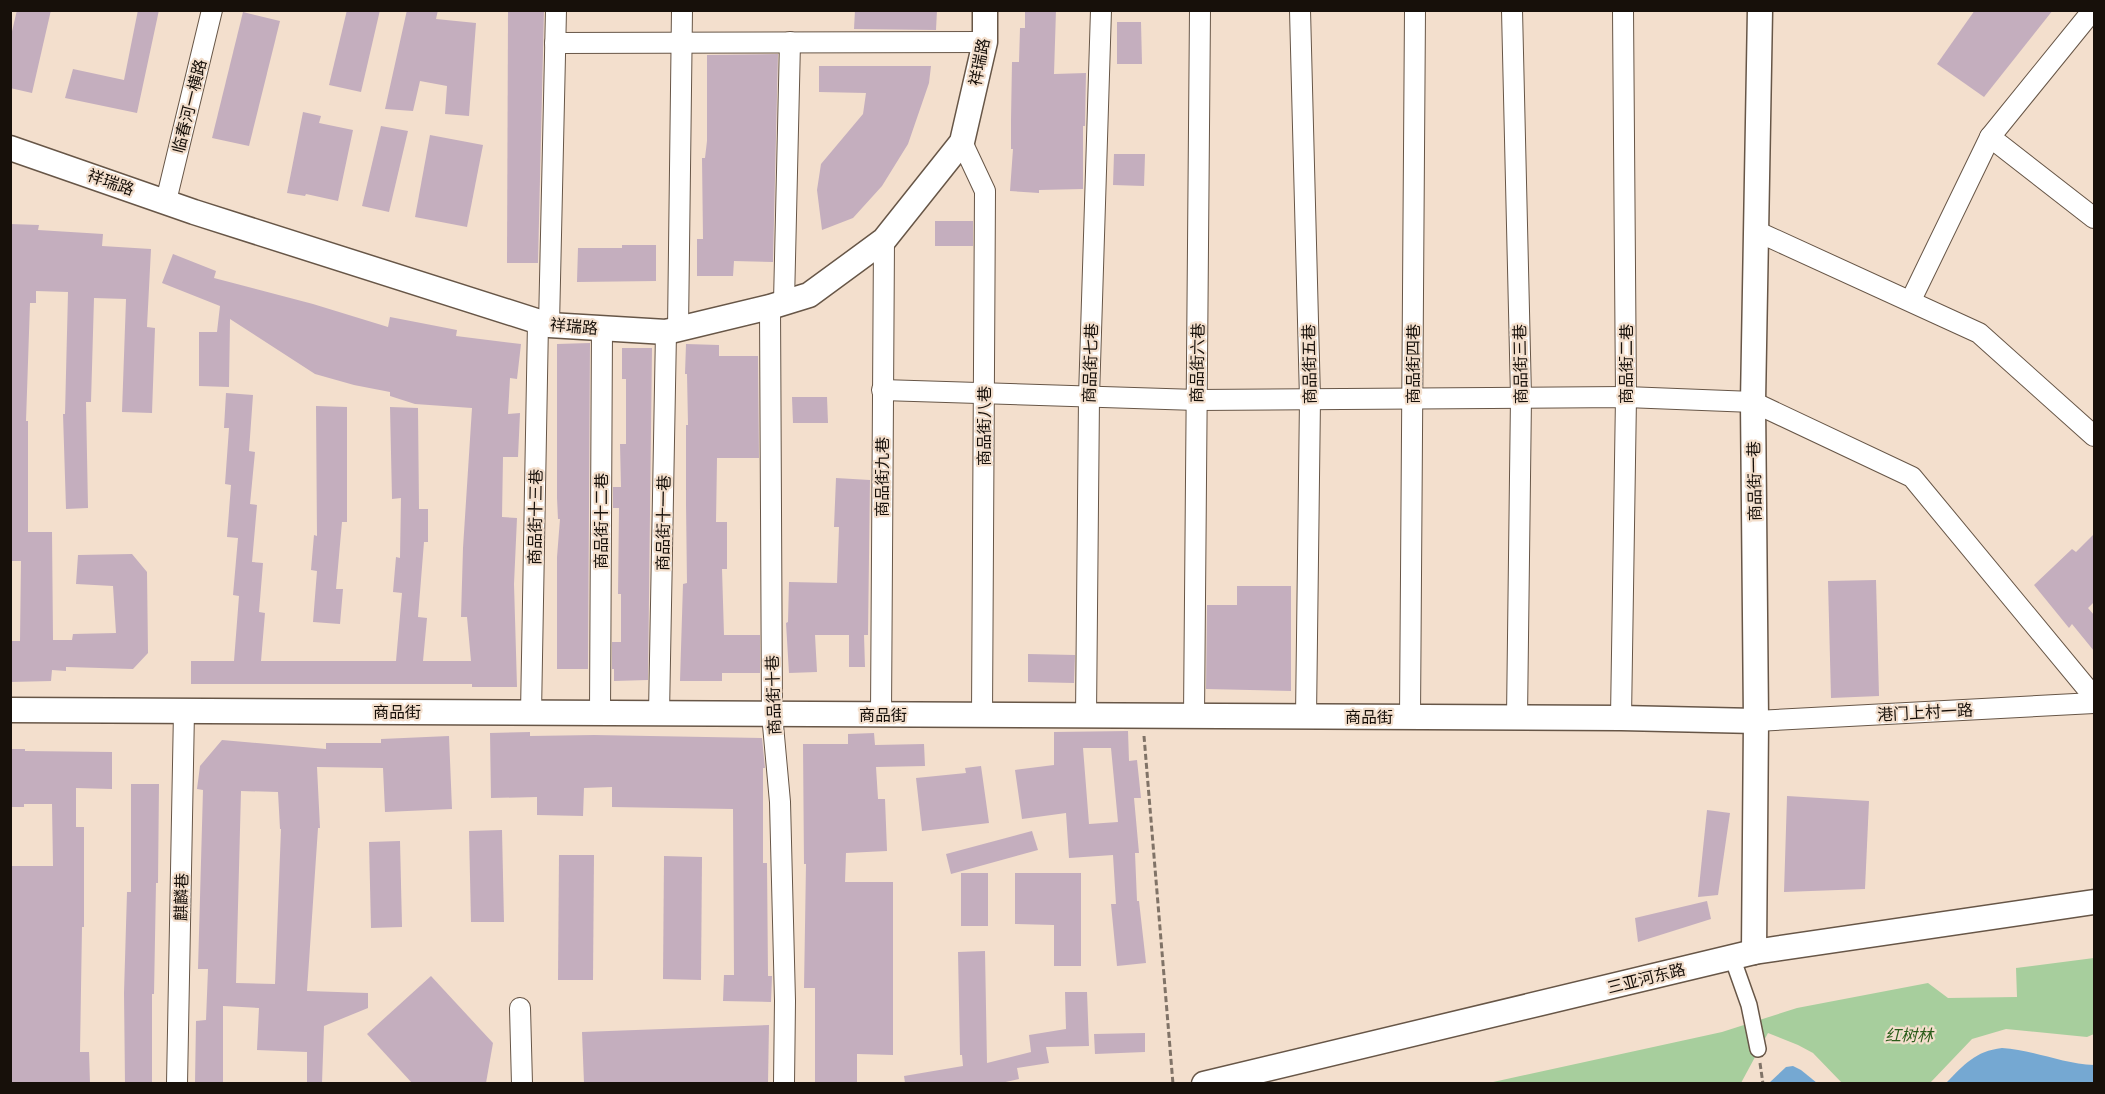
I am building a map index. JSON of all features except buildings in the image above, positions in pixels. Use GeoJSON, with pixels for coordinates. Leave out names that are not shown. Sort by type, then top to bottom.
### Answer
{"type":"FeatureCollection","features":[{"type":"Feature","properties":{"kind":"street","name":"临春河一横路"},"geometry":{"type":"LineString","coordinates":[[166,201],[212,10]]}},
{"type":"Feature","properties":{"kind":"street","name":"商品街十三巷"},"geometry":{"type":"LineString","coordinates":[[531,713],[556,10]]}},
{"type":"Feature","properties":{"kind":"street","name":"商品街十一巷"},"geometry":{"type":"LineString","coordinates":[[659,714],[682,10]]}},
{"type":"Feature","properties":{"kind":"street","name":"祥瑞路"},"geometry":{"type":"LineString","coordinates":[[10,148],[194,212],[544,324],[602,329],[672,330],[809,295],[884,240],[962,142],[985,42],[985,10]]}},
{"type":"Feature","properties":{"kind":"street","name":"商品街七巷"},"geometry":{"type":"LineString","coordinates":[[1086,716],[1089,397],[1101,10]]}},
{"type":"Feature","properties":{"kind":"street","name":"商品街六巷"},"geometry":{"type":"LineString","coordinates":[[1194,716],[1200,10]]}},
{"type":"Feature","properties":{"kind":"street","name":"商品街五巷"},"geometry":{"type":"LineString","coordinates":[[1300,10],[1310,399],[1306,717]]}},
{"type":"Feature","properties":{"kind":"street","name":"商品街四巷"},"geometry":{"type":"LineString","coordinates":[[1410,717],[1415,10]]}},
{"type":"Feature","properties":{"kind":"street","name":"商品街三巷"},"geometry":{"type":"LineString","coordinates":[[1512,10],[1521,398],[1517,718]]}},
{"type":"Feature","properties":{"kind":"street","name":"商品街二巷"},"geometry":{"type":"LineString","coordinates":[[1621,718],[1626,397],[1623,10]]}},
{"type":"Feature","properties":{"kind":"street","name":"商品街一巷"},"geometry":{"type":"LineString","coordinates":[[1743,954],[1756,721],[1753,402],[1760,10]]}},
{"type":"Feature","properties":{"kind":"street"},"geometry":{"type":"LineString","coordinates":[[1911,300],[1990,137],[2093,10]]}},
{"type":"Feature","properties":{"kind":"street","name":"商品街十巷"},"geometry":{"type":"LineString","coordinates":[[784,1083],[785,1001],[780,802],[772,714],[777,304],[790,42]]}},
{"type":"Feature","properties":{"kind":"street"},"geometry":{"type":"LineString","coordinates":[[555,43],[985,42]]}},
{"type":"Feature","properties":{"kind":"street"},"geometry":{"type":"LineString","coordinates":[[1990,137],[2094,218]]}},
{"type":"Feature","properties":{"kind":"street","name":"商品街八巷"},"geometry":{"type":"LineString","coordinates":[[962,142],[985,191],[982,715]]}},
{"type":"Feature","properties":{"kind":"street"},"geometry":{"type":"LineString","coordinates":[[1756,231],[1979,333],[2094,436]]}},
{"type":"Feature","properties":{"kind":"street","name":"商品街九巷"},"geometry":{"type":"LineString","coordinates":[[880,715],[884,240]]}},
{"type":"Feature","properties":{"kind":"street","name":"商品街十二巷"},"geometry":{"type":"LineString","coordinates":[[600,713],[602,329]]}},
{"type":"Feature","properties":{"kind":"street"},"geometry":{"type":"LineString","coordinates":[[882,390],[1197,400],[1626,397],[1753,402],[1912,477],[2094,697]]}},
{"type":"Feature","properties":{"kind":"street","name":"港门上村一路"},"geometry":{"type":"LineString","coordinates":[[1756,721],[2094,703]]}},
{"type":"Feature","properties":{"kind":"street","name":"商品街"},"geometry":{"type":"LineString","coordinates":[[10,710],[1621,718],[1756,721]]}},
{"type":"Feature","properties":{"kind":"street","name":"麒麟巷"},"geometry":{"type":"LineString","coordinates":[[177,1083],[184,711]]}},
{"type":"Feature","properties":{"kind":"street","name":"三亚河东路"},"geometry":{"type":"LineString","coordinates":[[1204,1083],[1743,954],[2094,902]]}},
{"type":"Feature","properties":{"kind":"street"},"geometry":{"type":"LineString","coordinates":[[1743,954],[1749,1005],[1758,1049]]}},
{"type":"Feature","properties":{"kind":"street"},"geometry":{"type":"LineString","coordinates":[[520,1008],[522,1083]]}},
{"type":"Feature","properties":{"kind":"path"},"geometry":{"type":"LineString","coordinates":[[1142,716],[1173,1083]]}},
{"type":"Feature","properties":{"kind":"green space","name":"红树林"},"geometry":{"type":"Polygon","coordinates":[[[2094,958],[2094,1034],[2087,1037],[2006,1029],[1972,1039],[1930,1083],[1842,1083],[1813,1053],[1768,1033],[1741,1083],[1484,1084],[1722,1032],[1797,1008],[1928,983],[1948,998],[2017,997],[2016,968],[2094,958]]]}},
{"type":"Feature","properties":{"kind":"water"},"geometry":{"type":"Polygon","coordinates":[[[2002,1048],[2094,1065],[2094,1083],[1946,1083],[1977,1056],[2002,1048]]]}},
{"type":"Feature","properties":{"kind":"water"},"geometry":{"type":"Polygon","coordinates":[[[1793,1066],[1817,1083],[1769,1083],[1786,1067],[1793,1066]]]}}]}
